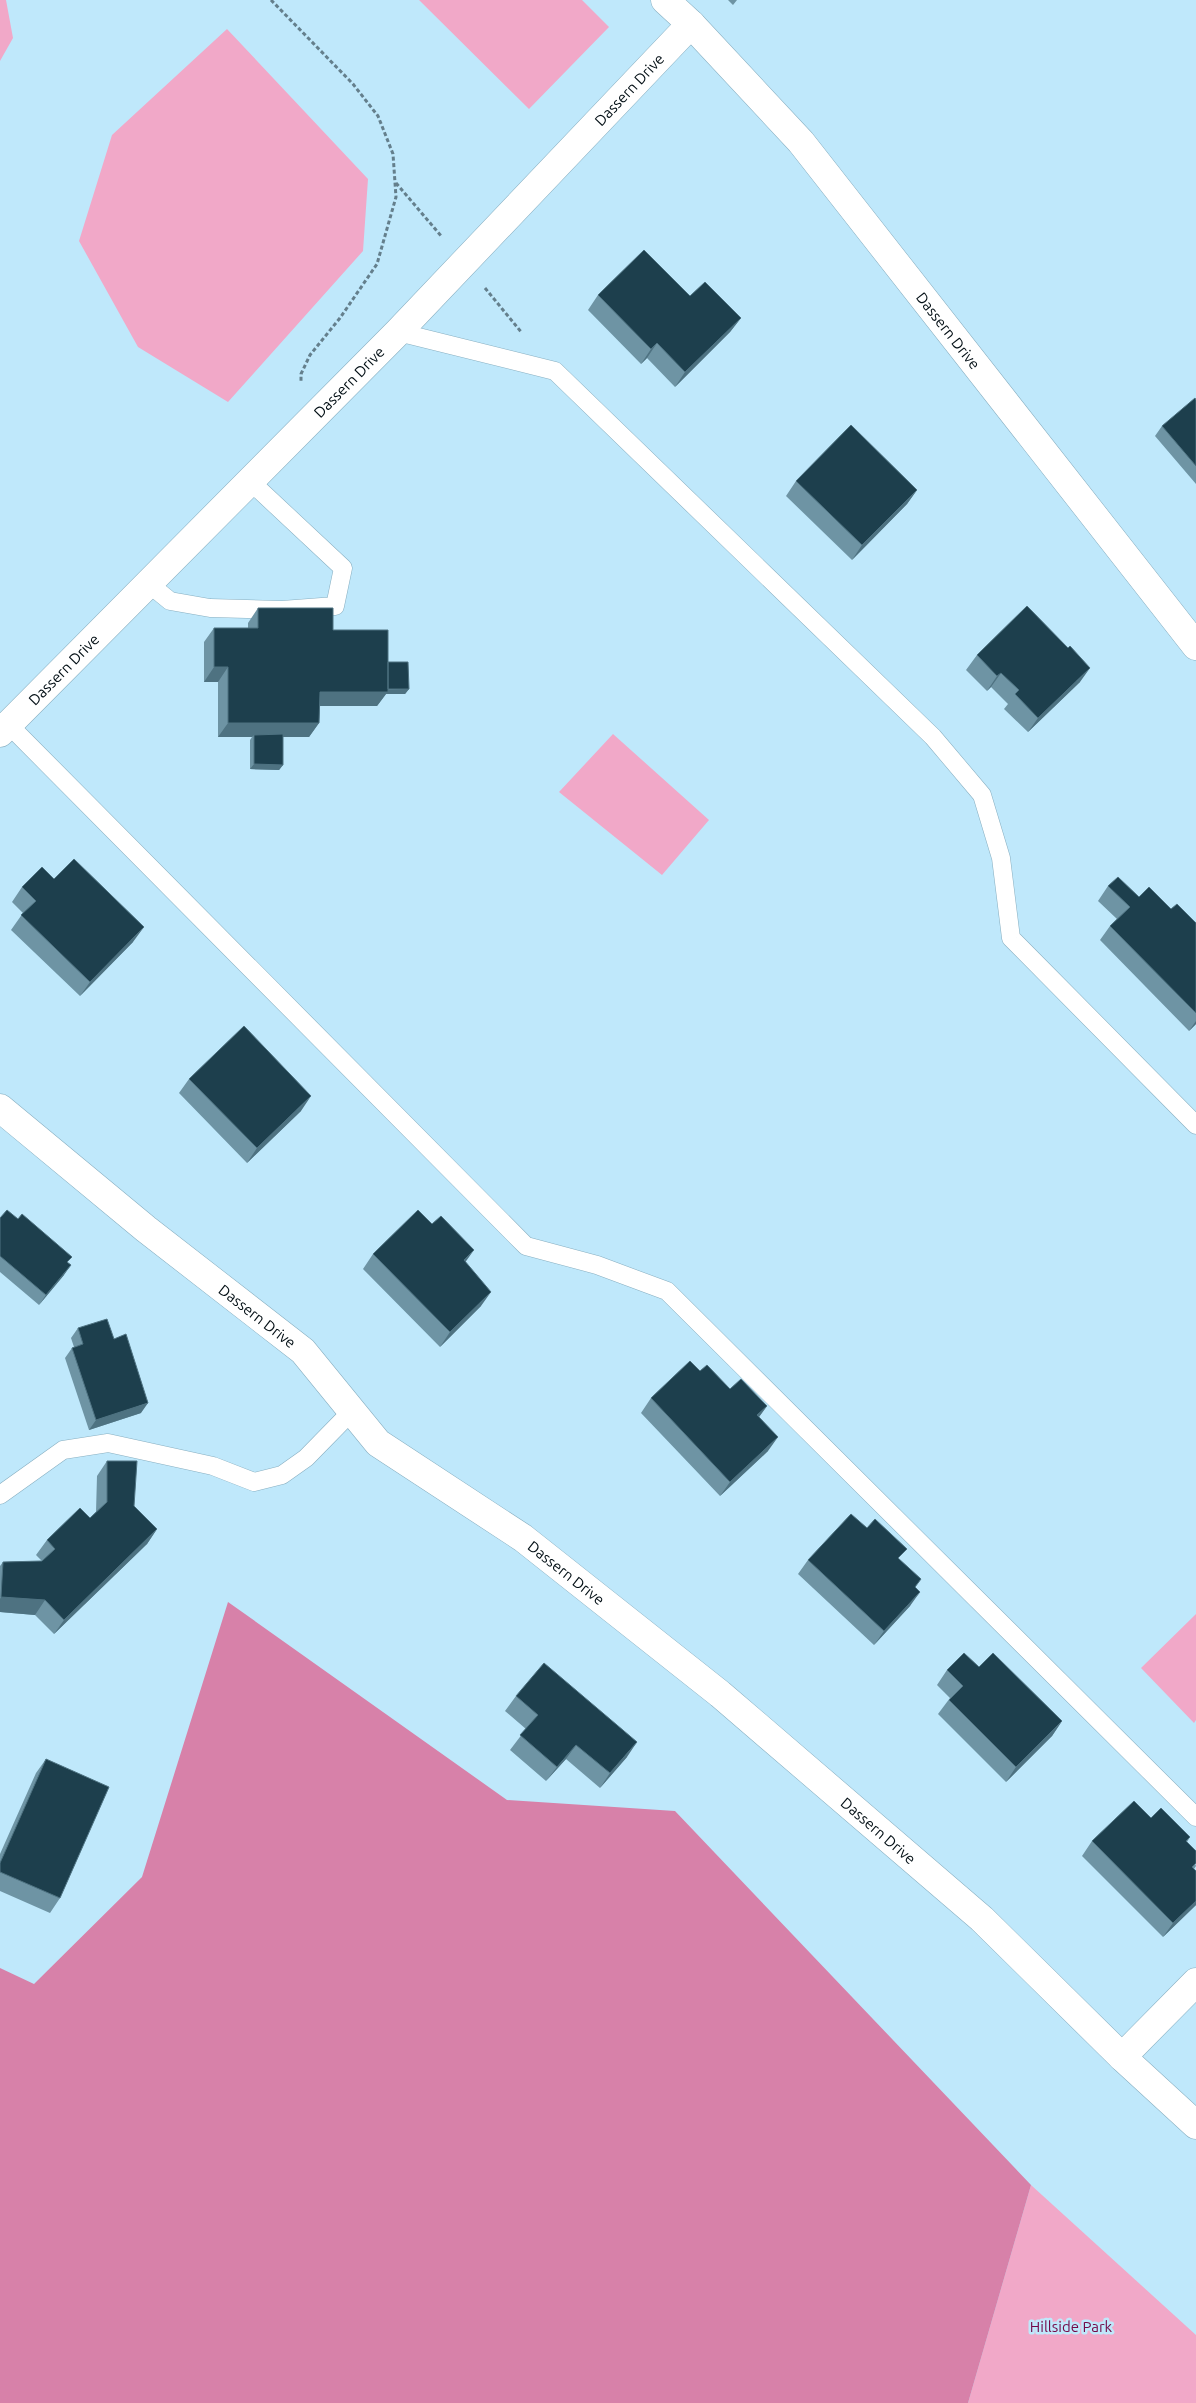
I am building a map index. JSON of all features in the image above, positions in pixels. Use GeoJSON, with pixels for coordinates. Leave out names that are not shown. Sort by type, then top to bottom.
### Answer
{"type":"FeatureCollection","features":[{"type":"Feature","properties":{"kind":"street","name":"Dassern Drive"},"geometry":{"type":"LineString","coordinates":[[665,0],[691,24],[801,142],[1196,646]]}},
{"type":"Feature","properties":{"kind":"street","name":"Dassern Drive"},"geometry":{"type":"LineString","coordinates":[[4,729],[398,332],[691,24]]}},
{"type":"Feature","properties":{"kind":"street","name":"Dassern Drive"},"geometry":{"type":"LineString","coordinates":[[0,1108],[146,1229],[303,1351],[378,1443],[524,1538],[720,1694],[982,1919],[1122,2057],[1196,2125]]}},
{"type":"Feature","properties":{"kind":"street"},"geometry":{"type":"LineString","coordinates":[[1122,2057],[1196,1982]]}},
{"type":"Feature","properties":{"kind":"lane"},"geometry":{"type":"LineString","coordinates":[[398,332],[555,371],[933,737],[982,795],[1001,858],[1011,938],[1196,1125]]}},
{"type":"Feature","properties":{"kind":"lane"},"geometry":{"type":"LineString","coordinates":[[148,583],[170,601],[210,608],[282,610],[335,606],[344,568],[250,481]]}},
{"type":"Feature","properties":{"kind":"lane"},"geometry":{"type":"LineString","coordinates":[[4,729],[526,1246],[597,1265],[667,1291],[1196,1817]]}},
{"type":"Feature","properties":{"kind":"lane"},"geometry":{"type":"LineString","coordinates":[[0,1495],[63,1450],[108,1443],[213,1466],[254,1482],[282,1475],[306,1458],[352,1411]]}},
{"type":"Feature","properties":{"kind":"path"},"geometry":{"type":"LineString","coordinates":[[272,0],[353,84],[368,103],[378,116],[393,154],[396,197],[377,264],[340,318],[310,355],[301,374],[299,407],[310,420]]}},
{"type":"Feature","properties":{"kind":"green space"},"geometry":{"type":"Polygon","coordinates":[[[0,0],[6,0],[13,38],[0,61],[0,0]]]}},
{"type":"Feature","properties":{"kind":"green space"},"geometry":{"type":"Polygon","coordinates":[[[419,0],[582,0],[609,27],[529,109],[419,0]]]}},
{"type":"Feature","properties":{"kind":"green space"},"geometry":{"type":"Polygon","coordinates":[[[227,29],[368,179],[363,251],[228,402],[138,347],[79,241],[112,135],[227,29]]]}},
{"type":"Feature","properties":{"kind":"green space"},"geometry":{"type":"Polygon","coordinates":[[[613,734],[709,820],[662,875],[559,792],[613,734]]]}},
{"type":"Feature","properties":{"kind":"green space"},"geometry":{"type":"Polygon","coordinates":[[[1196,1614],[1196,1720],[1194,1723],[1141,1668],[1196,1614]]]}},
{"type":"Feature","properties":{"kind":"green space","name":"Hillside Park"},"geometry":{"type":"Polygon","coordinates":[[[1031,2185],[1196,2335],[1196,2403],[968,2403],[1031,2185]]]}},
{"type":"Feature","properties":{"kind":"shaded area"},"geometry":{"type":"Polygon","coordinates":[[[228,1602],[507,1800],[675,1811],[1031,2185],[968,2403],[0,2403],[0,1968],[34,1984],[142,1877],[228,1602]]]}},
{"type":"Feature","properties":{"kind":"building"},"geometry":{"type":"Polygon","coordinates":[[[644,250],[690,296],[705,282],[741,318],[685,372],[657,343],[651,349],[598,295],[644,250]]]}},
{"type":"Feature","properties":{"kind":"building"},"geometry":{"type":"Polygon","coordinates":[[[1195,398],[1196,400],[1196,466],[1162,426],[1195,398]]]}},
{"type":"Feature","properties":{"kind":"building"},"geometry":{"type":"Polygon","coordinates":[[[851,425],[917,490],[862,545],[796,481],[851,425]]]}},
{"type":"Feature","properties":{"kind":"building"},"geometry":{"type":"Polygon","coordinates":[[[1027,606],[1068,648],[1070,646],[1090,668],[1038,718],[1015,694],[1019,690],[1001,673],[997,676],[977,655],[1027,606]]]}},
{"type":"Feature","properties":{"kind":"building"},"geometry":{"type":"Polygon","coordinates":[[[258,608],[333,608],[333,630],[388,630],[388,692],[320,692],[319,723],[228,723],[228,667],[214,667],[214,628],[258,628],[258,608]]]}},
{"type":"Feature","properties":{"kind":"building"},"geometry":{"type":"Polygon","coordinates":[[[388,662],[408,662],[409,689],[388,689],[388,662]]]}},
{"type":"Feature","properties":{"kind":"building"},"geometry":{"type":"Polygon","coordinates":[[[283,734],[283,765],[254,764],[254,735],[283,734]]]}},
{"type":"Feature","properties":{"kind":"building"},"geometry":{"type":"Polygon","coordinates":[[[74,859],[144,927],[90,982],[21,915],[36,901],[22,887],[42,867],[54,879],[74,859]]]}},
{"type":"Feature","properties":{"kind":"building"},"geometry":{"type":"Polygon","coordinates":[[[1118,877],[1139,897],[1149,887],[1171,909],[1177,904],[1196,923],[1196,1013],[1110,926],[1130,907],[1108,886],[1118,877]]]}},
{"type":"Feature","properties":{"kind":"building"},"geometry":{"type":"Polygon","coordinates":[[[244,1026],[311,1096],[257,1148],[189,1079],[244,1026]]]}},
{"type":"Feature","properties":{"kind":"building"},"geometry":{"type":"Polygon","coordinates":[[[7,1210],[18,1219],[22,1214],[72,1257],[67,1262],[71,1265],[46,1295],[0,1256],[0,1218],[7,1210]]]}},
{"type":"Feature","properties":{"kind":"building"},"geometry":{"type":"Polygon","coordinates":[[[418,1210],[432,1224],[441,1216],[474,1250],[464,1260],[491,1292],[450,1332],[373,1254],[418,1210]]]}},
{"type":"Feature","properties":{"kind":"building"},"geometry":{"type":"Polygon","coordinates":[[[107,1319],[114,1339],[126,1334],[148,1403],[96,1420],[72,1348],[83,1344],[78,1328],[107,1319]]]}},
{"type":"Feature","properties":{"kind":"building"},"geometry":{"type":"Polygon","coordinates":[[[690,1361],[700,1371],[707,1365],[730,1389],[741,1379],[767,1406],[757,1415],[778,1437],[730,1482],[651,1398],[690,1361]]]}},
{"type":"Feature","properties":{"kind":"building"},"geometry":{"type":"Polygon","coordinates":[[[107,1461],[137,1461],[134,1506],[157,1529],[64,1620],[45,1600],[1,1597],[3,1562],[42,1561],[55,1549],[47,1540],[80,1508],[90,1518],[107,1502],[107,1461]]]}},
{"type":"Feature","properties":{"kind":"building"},"geometry":{"type":"Polygon","coordinates":[[[851,1514],[867,1528],[875,1519],[907,1549],[898,1558],[921,1579],[915,1587],[920,1592],[884,1631],[808,1560],[851,1514]]]}},
{"type":"Feature","properties":{"kind":"building"},"geometry":{"type":"Polygon","coordinates":[[[964,1653],[979,1667],[993,1653],[1062,1721],[1016,1767],[949,1700],[963,1686],[947,1670],[964,1653]]]}},
{"type":"Feature","properties":{"kind":"building"},"geometry":{"type":"Polygon","coordinates":[[[544,1663],[637,1742],[610,1773],[576,1745],[557,1767],[520,1735],[538,1715],[516,1696],[544,1663]]]}},
{"type":"Feature","properties":{"kind":"building"},"geometry":{"type":"Polygon","coordinates":[[[46,1759],[109,1787],[60,1898],[0,1872],[0,1863],[46,1759]]]}},
{"type":"Feature","properties":{"kind":"building"},"geometry":{"type":"Polygon","coordinates":[[[1134,1801],[1151,1818],[1161,1808],[1190,1837],[1186,1841],[1196,1851],[1196,1863],[1192,1867],[1196,1871],[1196,1901],[1173,1923],[1092,1841],[1134,1801]]]}}]}
